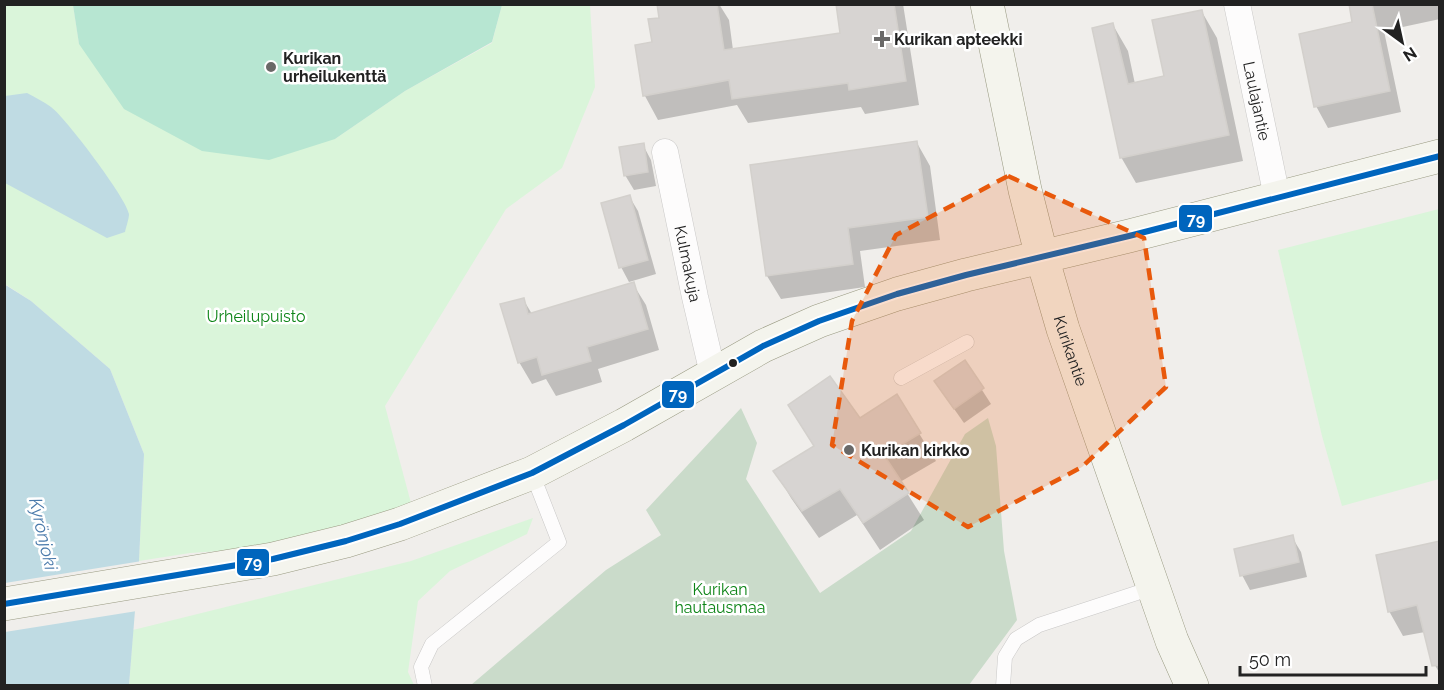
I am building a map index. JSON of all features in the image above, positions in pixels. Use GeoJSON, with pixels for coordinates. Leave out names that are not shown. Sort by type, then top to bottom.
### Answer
{"type":"FeatureCollection","features":[{"type":"Feature","properties":{"kind":"main road","name":"Kurikantie"},"geometry":{"type":"LineString","coordinates":[[987,4],[1025,190],[1063,329],[1152,588],[1192,686]]}},
{"type":"Feature","properties":{"kind":"main road"},"geometry":{"type":"LineString","coordinates":[[4,604],[273,559],[346,541],[400,524],[531,473],[763,346],[819,321],[897,294],[1440,156]]}},
{"type":"Feature","properties":{"kind":"street","name":"Laulajantie"},"geometry":{"type":"LineString","coordinates":[[1237,4],[1276,198]]}},
{"type":"Feature","properties":{"kind":"street","name":"Kulmakuja"},"geometry":{"type":"LineString","coordinates":[[665,152],[695,297],[714,374]]}},
{"type":"Feature","properties":{"kind":"lane"},"geometry":{"type":"LineString","coordinates":[[901,378],[967,342]]}},
{"type":"Feature","properties":{"kind":"lane"},"geometry":{"type":"LineString","coordinates":[[425,686],[421,667],[432,644],[559,542],[531,473]]}},
{"type":"Feature","properties":{"kind":"lane"},"geometry":{"type":"LineString","coordinates":[[1003,686],[1005,657],[1016,639],[1039,626],[1152,588]]}},
{"type":"Feature","properties":{"kind":"highlighted area"},"geometry":{"type":"Polygon","coordinates":[[[1008,176],[1144,238],[1166,387],[1082,467],[968,527],[832,445],[852,321],[896,235],[1008,176]]]}},
{"type":"Feature","properties":{"kind":"green space","name":"Kurikan urheilukenttä"},"geometry":{"type":"Polygon","coordinates":[[[73,4],[502,5],[492,42],[405,91],[335,139],[269,160],[202,151],[124,109],[79,44],[73,4]]]}},
{"type":"Feature","properties":{"kind":"green space","name":"Urheilupuisto"},"geometry":{"type":"Polygon","coordinates":[[[73,5],[79,44],[335,139],[405,91],[492,43],[502,5],[590,5],[595,87],[562,168],[506,209],[385,406],[411,503],[340,528],[236,550],[190,553],[139,561],[144,454],[110,369],[31,301],[5,284],[4,6],[73,5]]]}},
{"type":"Feature","properties":{"kind":"green space"},"geometry":{"type":"Polygon","coordinates":[[[1439,209],[1439,479],[1342,506],[1322,436],[1278,250],[1439,209]]]}},
{"type":"Feature","properties":{"kind":"green space","name":"Kurikan hautausmaa"},"geometry":{"type":"Polygon","coordinates":[[[741,408],[757,443],[746,479],[820,593],[911,531],[965,434],[988,418],[996,446],[1004,551],[1017,620],[969,685],[471,685],[606,570],[661,535],[646,510],[741,408]]]}},
{"type":"Feature","properties":{"kind":"green space"},"geometry":{"type":"Polygon","coordinates":[[[533,518],[527,534],[450,571],[418,601],[408,672],[414,685],[129,686],[133,630],[411,561],[533,518]]]}},
{"type":"Feature","properties":{"kind":"water"},"geometry":{"type":"Polygon","coordinates":[[[27,93],[48,105],[58,114],[107,176],[129,214],[125,232],[107,238],[5,183],[5,96],[27,93]]]}},
{"type":"Feature","properties":{"kind":"water","name":"Kyrönjoki"},"geometry":{"type":"Polygon","coordinates":[[[4,284],[31,301],[110,369],[144,454],[139,561],[129,685],[5,685],[4,284]]]}},
{"type":"Feature","properties":{"kind":"pier"},"geometry":{"type":"Polygon","coordinates":[[[142,561],[137,611],[5,632],[5,583],[142,561]]]}},
{"type":"Feature","properties":{"kind":"building"},"geometry":{"type":"Polygon","coordinates":[[[657,4],[717,4],[724,50],[840,33],[836,4],[894,4],[906,81],[849,90],[848,83],[732,99],[729,80],[643,96],[635,45],[652,42],[648,19],[659,18],[657,4]]]}},
{"type":"Feature","properties":{"kind":"building"},"geometry":{"type":"Polygon","coordinates":[[[1349,4],[1372,4],[1390,91],[1314,107],[1299,34],[1352,22],[1349,4]]]}},
{"type":"Feature","properties":{"kind":"building"},"geometry":{"type":"Polygon","coordinates":[[[1202,10],[1229,135],[1120,158],[1092,28],[1113,23],[1128,84],[1164,76],[1152,20],[1202,10]]]}},
{"type":"Feature","properties":{"kind":"building"},"geometry":{"type":"Polygon","coordinates":[[[917,141],[928,217],[848,228],[853,264],[766,276],[750,165],[917,141]]]}},
{"type":"Feature","properties":{"kind":"building"},"geometry":{"type":"Polygon","coordinates":[[[644,143],[648,172],[624,176],[619,147],[644,143]]]}},
{"type":"Feature","properties":{"kind":"building"},"geometry":{"type":"Polygon","coordinates":[[[630,195],[648,260],[619,268],[601,203],[630,195]]]}},
{"type":"Feature","properties":{"kind":"building"},"geometry":{"type":"Polygon","coordinates":[[[634,282],[648,329],[587,347],[591,361],[542,375],[537,357],[518,363],[500,304],[524,298],[528,314],[634,282]]]}},
{"type":"Feature","properties":{"kind":"building"},"geometry":{"type":"Polygon","coordinates":[[[965,360],[984,388],[954,409],[934,381],[965,360]]]}},
{"type":"Feature","properties":{"kind":"building","name":"Kurikan kirkko"},"geometry":{"type":"Polygon","coordinates":[[[830,376],[860,418],[897,394],[921,433],[884,455],[909,493],[863,523],[840,489],[802,511],[773,471],[814,446],[788,405],[830,376]]]}},
{"type":"Feature","properties":{"kind":"building"},"geometry":{"type":"Polygon","coordinates":[[[1293,535],[1299,562],[1240,576],[1234,549],[1293,535]]]}},
{"type":"Feature","properties":{"kind":"building"},"geometry":{"type":"Polygon","coordinates":[[[1440,541],[1440,665],[1432,666],[1417,605],[1388,612],[1376,555],[1440,541]]]}},
{"type":"Feature","properties":{"kind":"transit line","name":"79"},"geometry":{"type":"LineString","coordinates":[[4,604],[273,559],[346,541],[400,524],[532,473],[624,425],[763,346],[819,321],[897,294],[966,275],[1129,236],[1440,156]]}},
{"type":"Feature","properties":{"kind":"place","name":"Kurikan apteekki"},"geometry":{"type":"Point","coordinates":[882,39]}},
{"type":"Feature","properties":{"kind":"place","name":"Kurikan urheilukenttä"},"geometry":{"type":"Point","coordinates":[271,67]}},
{"type":"Feature","properties":{"kind":"place","name":"Kurikan kirkko"},"geometry":{"type":"Point","coordinates":[849,450]}}]}
